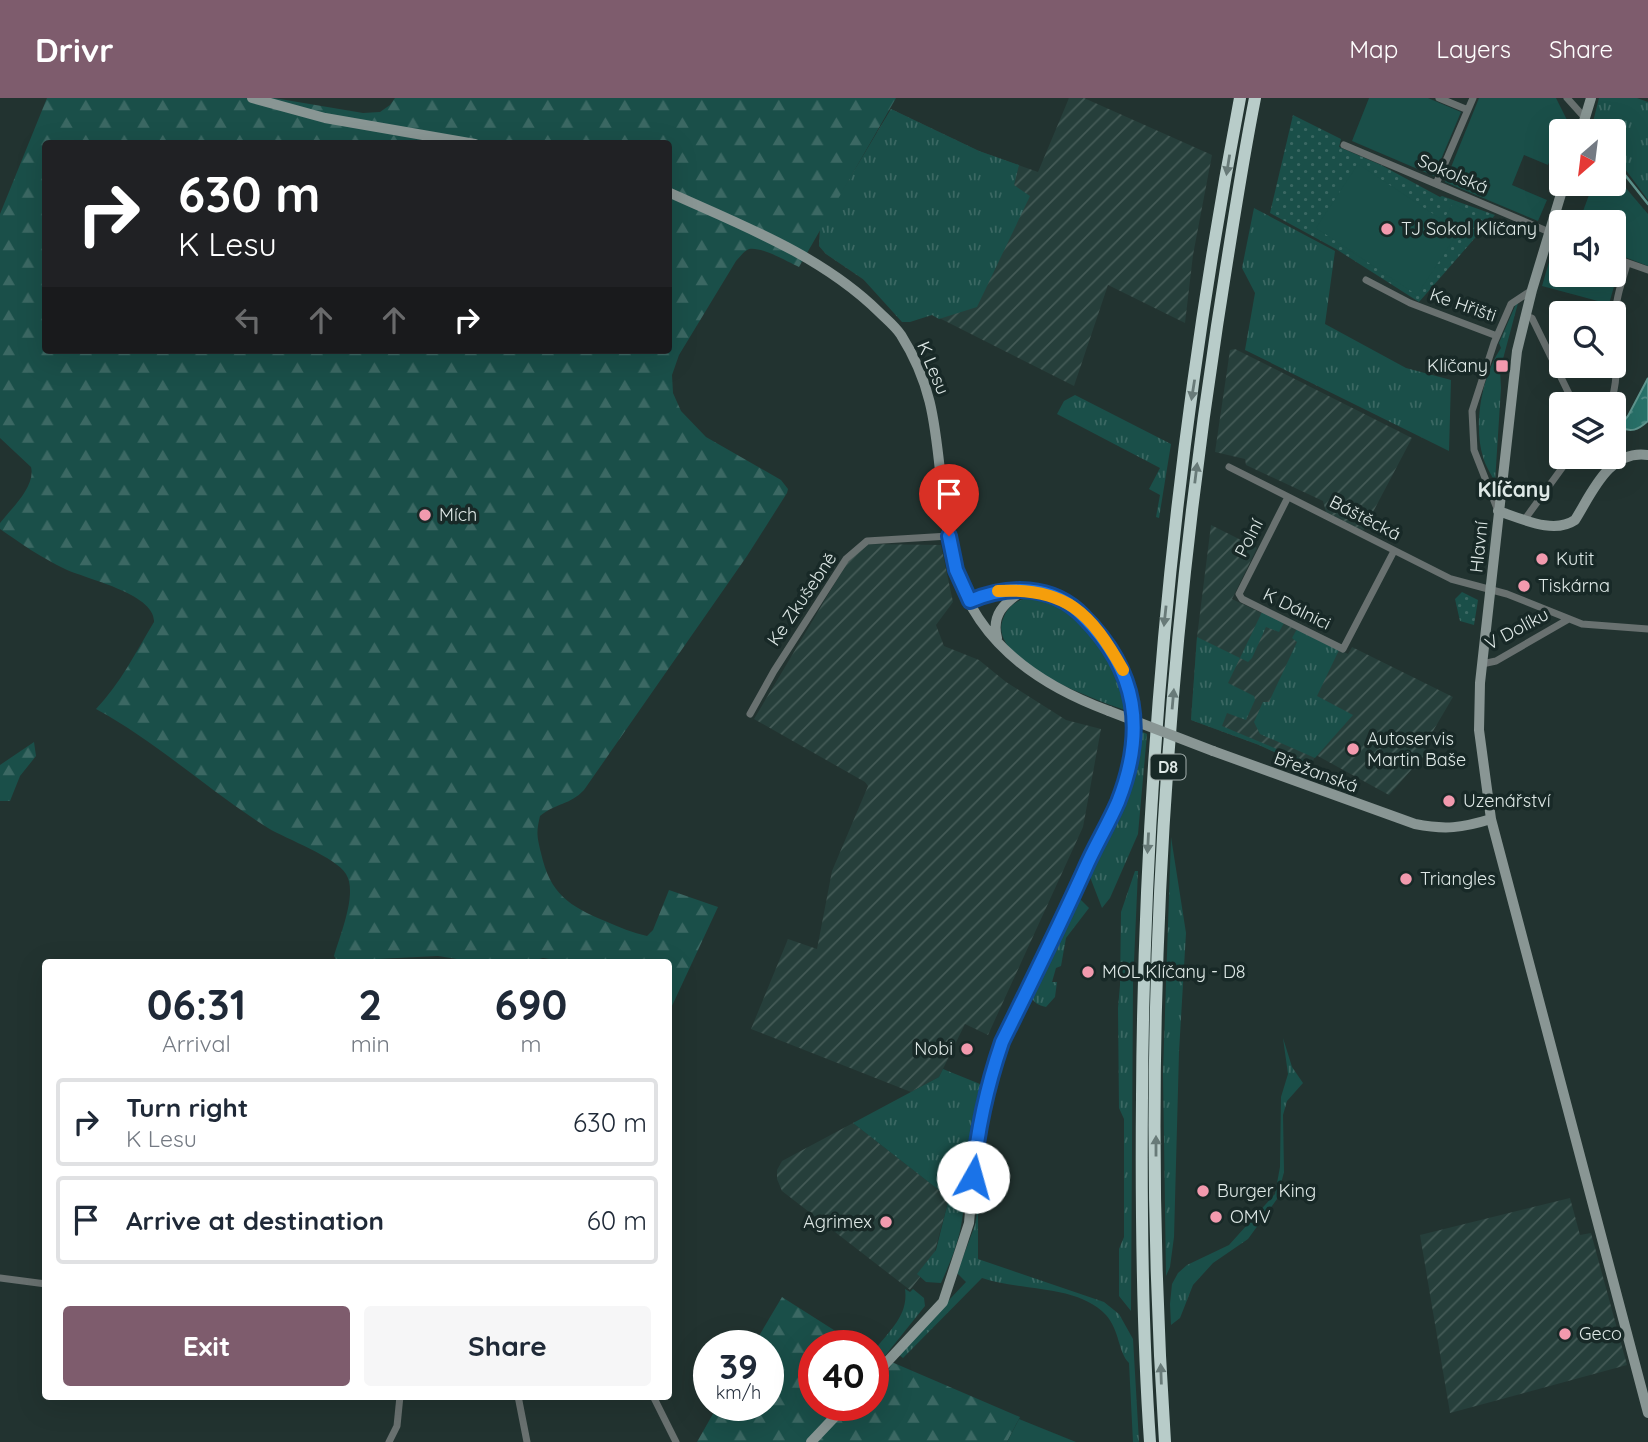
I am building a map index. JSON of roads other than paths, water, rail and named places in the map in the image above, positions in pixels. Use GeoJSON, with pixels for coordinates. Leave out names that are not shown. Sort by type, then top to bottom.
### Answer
{"type":"FeatureCollection","features":[{"type":"Feature","properties":{"kind":"highway","name":"D8"},"geometry":{"type":"LineString","coordinates":[[1150,1442],[1141,1161],[1142,987],[1153,759],[1165,612],[1187,430],[1240,98]]}},
{"type":"Feature","properties":{"kind":"highway","name":"D8"},"geometry":{"type":"LineString","coordinates":[[1165,1442],[1157,1279],[1156,1028],[1168,759],[1180,611],[1201,432],[1242,162],[1255,98]]}},
{"type":"Feature","properties":{"kind":"street"},"geometry":{"type":"LineString","coordinates":[[252,98],[325,118],[452,140]]}},
{"type":"Feature","properties":{"kind":"street"},"geometry":{"type":"LineString","coordinates":[[1439,98],[1468,110]]}},
{"type":"Feature","properties":{"kind":"street"},"geometry":{"type":"LineString","coordinates":[[1436,184],[1473,98]]}},
{"type":"Feature","properties":{"kind":"street"},"geometry":{"type":"LineString","coordinates":[[1567,98],[1585,118]]}},
{"type":"Feature","properties":{"kind":"street"},"geometry":{"type":"LineString","coordinates":[[1585,118],[1591,98]]}},
{"type":"Feature","properties":{"kind":"street","name":"Sokolská"},"geometry":{"type":"LineString","coordinates":[[1345,145],[1549,232]]}},
{"type":"Feature","properties":{"kind":"street","name":"K Lesu"},"geometry":{"type":"LineString","coordinates":[[672,194],[745,227],[830,272],[859,293],[899,332],[919,367],[934,414],[949,536],[956,570],[970,601]]}},
{"type":"Feature","properties":{"kind":"street","name":"Hlavní"},"geometry":{"type":"LineString","coordinates":[[1549,232],[1525,316],[1512,382],[1478,722],[1486,793],[1492,819],[1648,1413]]}},
{"type":"Feature","properties":{"kind":"street"},"geometry":{"type":"LineString","coordinates":[[1617,301],[1628,264],[1648,270]]}},
{"type":"Feature","properties":{"kind":"street","name":"Ke Hřišti"},"geometry":{"type":"LineString","coordinates":[[1366,280],[1410,303],[1497,336],[1511,304],[1532,290]]}},
{"type":"Feature","properties":{"kind":"street"},"geometry":{"type":"LineString","coordinates":[[1525,316],[1532,318],[1549,353]]}},
{"type":"Feature","properties":{"kind":"street"},"geometry":{"type":"LineString","coordinates":[[1497,336],[1472,411],[1474,450],[1498,510],[1556,527],[1567,526],[1575,520],[1607,469]]}},
{"type":"Feature","properties":{"kind":"street"},"geometry":{"type":"LineString","coordinates":[[1626,456],[1648,455]]}},
{"type":"Feature","properties":{"kind":"street","name":"Báštěcká"},"geometry":{"type":"LineString","coordinates":[[1229,467],[1451,579],[1507,594],[1567,620],[1596,626],[1648,629]]}},
{"type":"Feature","properties":{"kind":"street"},"geometry":{"type":"LineString","coordinates":[[1525,519],[1561,469]]}},
{"type":"Feature","properties":{"kind":"street","name":"Polní"},"geometry":{"type":"LineString","coordinates":[[1239,594],[1287,497]]}},
{"type":"Feature","properties":{"kind":"street","name":"Ke Zkušebně"},"geometry":{"type":"LineString","coordinates":[[750,714],[774,671],[846,559],[867,541],[949,536]]}},
{"type":"Feature","properties":{"kind":"street","name":"K Dálnici"},"geometry":{"type":"LineString","coordinates":[[1239,594],[1242,599],[1343,649],[1394,551]]}},
{"type":"Feature","properties":{"kind":"street"},"geometry":{"type":"LineString","coordinates":[[998,642],[994,628],[997,615],[1004,603],[1024,590]]}},
{"type":"Feature","properties":{"kind":"street"},"geometry":{"type":"LineString","coordinates":[[889,1360],[943,1302],[969,1223],[975,1154],[989,1079],[1002,1042],[1118,802],[1132,757],[1132,710],[1125,674],[1108,643],[1073,605],[1052,595],[1024,590],[992,592],[970,601]]}},
{"type":"Feature","properties":{"kind":"street","name":"Břežanská"},"geometry":{"type":"LineString","coordinates":[[970,601],[998,642],[1027,670],[1073,698],[1415,824],[1439,828],[1464,827],[1492,819]]}},
{"type":"Feature","properties":{"kind":"street","name":"V Dolíku"},"geometry":{"type":"LineString","coordinates":[[1482,664],[1496,661],[1567,620]]}},
{"type":"Feature","properties":{"kind":"street"},"geometry":{"type":"LineString","coordinates":[[0,1278],[42,1283]]}},
{"type":"Feature","properties":{"kind":"street"},"geometry":{"type":"LineString","coordinates":[[389,1442],[397,1426],[400,1400]]}},
{"type":"Feature","properties":{"kind":"street"},"geometry":{"type":"LineString","coordinates":[[519,1400],[527,1442]]}},
{"type":"Feature","properties":{"kind":"street"},"geometry":{"type":"LineString","coordinates":[[655,1400],[676,1442]]}},
{"type":"Feature","properties":{"kind":"street"},"geometry":{"type":"LineString","coordinates":[[811,1442],[831,1421]]}},
{"type":"Feature","properties":{"kind":"water"},"geometry":{"type":"Polygon","coordinates":[[[1648,378],[1648,421],[1634,430],[1627,430],[1628,416],[1648,378]]]}},
{"type":"Feature","properties":{"kind":"waterway"},"geometry":{"type":"LineString","coordinates":[[1626,176],[1648,204]]}},
{"type":"Feature","properties":{"kind":"place","name":"TJ Sokol Klíčany"},"geometry":{"type":"Point","coordinates":[1387,229]}},
{"type":"Feature","properties":{"kind":"place","name":"Klíčany"},"geometry":{"type":"Point","coordinates":[1502,366]}},
{"type":"Feature","properties":{"kind":"place","name":"Mích"},"geometry":{"type":"Point","coordinates":[425,515]}},
{"type":"Feature","properties":{"kind":"place","name":"Kutit"},"geometry":{"type":"Point","coordinates":[1542,559]}},
{"type":"Feature","properties":{"kind":"place","name":"Tiskárna"},"geometry":{"type":"Point","coordinates":[1524,586]}},
{"type":"Feature","properties":{"kind":"place","name":"Autoservis Martin Baše"},"geometry":{"type":"Point","coordinates":[1353,749]}},
{"type":"Feature","properties":{"kind":"place","name":"Uzenářství"},"geometry":{"type":"Point","coordinates":[1449,801]}},
{"type":"Feature","properties":{"kind":"place","name":"Triangles"},"geometry":{"type":"Point","coordinates":[1406,879]}},
{"type":"Feature","properties":{"kind":"place","name":"MOL Klíčany - D8"},"geometry":{"type":"Point","coordinates":[1088,972]}},
{"type":"Feature","properties":{"kind":"place","name":"Nobi"},"geometry":{"type":"Point","coordinates":[967,1049]}},
{"type":"Feature","properties":{"kind":"place","name":"Burger King"},"geometry":{"type":"Point","coordinates":[1203,1191]}},
{"type":"Feature","properties":{"kind":"place","name":"OMV"},"geometry":{"type":"Point","coordinates":[1216,1217]}},
{"type":"Feature","properties":{"kind":"place","name":"Agrimex"},"geometry":{"type":"Point","coordinates":[886,1222]}},
{"type":"Feature","properties":{"kind":"place","name":"Geco"},"geometry":{"type":"Point","coordinates":[1565,1334]}},
{"type":"Feature","properties":{"kind":"district","name":"Klíčany"},"geometry":{"type":"Point","coordinates":[1514,490]}}]}
